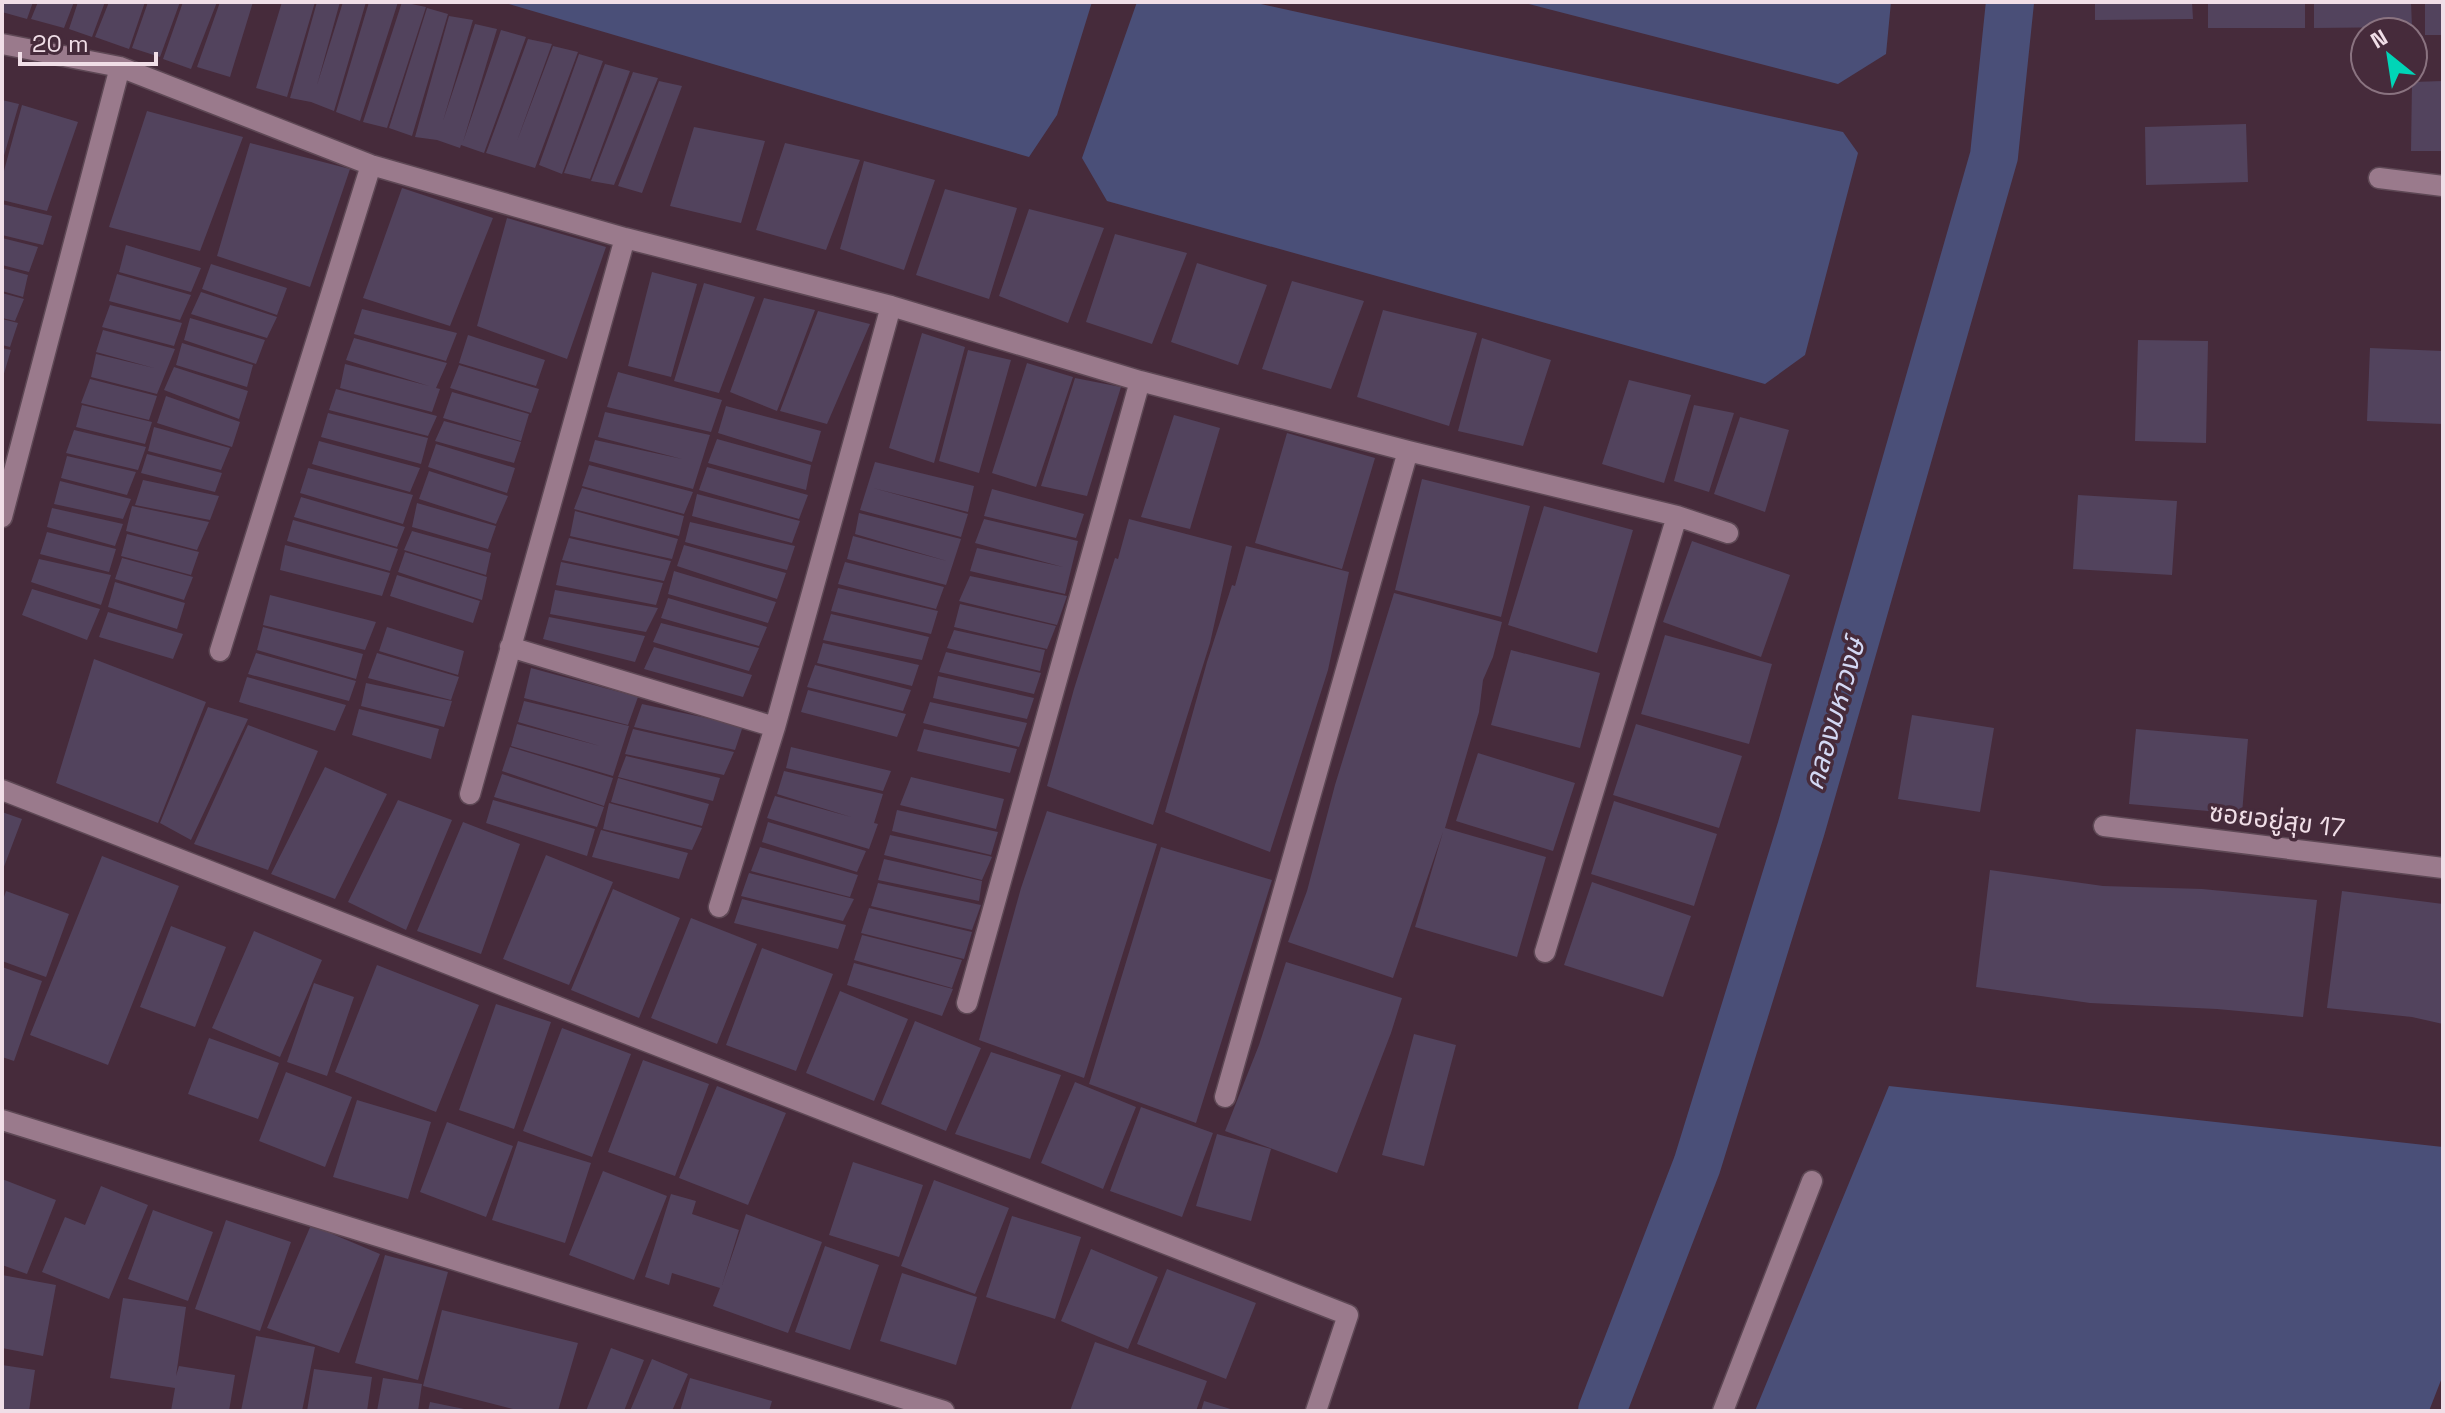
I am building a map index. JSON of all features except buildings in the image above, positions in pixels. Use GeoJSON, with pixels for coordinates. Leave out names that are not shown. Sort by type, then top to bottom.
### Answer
{"type":"FeatureCollection","features":[{"type":"Feature","properties":{"kind":"street"},"geometry":{"type":"LineString","coordinates":[[2,44],[120,67],[371,165],[625,238],[891,306],[1140,381],[1408,451],[1677,516],[1728,533]]}},
{"type":"Feature","properties":{"kind":"street"},"geometry":{"type":"LineString","coordinates":[[2,517],[120,67]]}},
{"type":"Feature","properties":{"kind":"street"},"geometry":{"type":"LineString","coordinates":[[220,651],[371,165]]}},
{"type":"Feature","properties":{"kind":"street"},"geometry":{"type":"LineString","coordinates":[[2379,178],[2443,186]]}},
{"type":"Feature","properties":{"kind":"street"},"geometry":{"type":"LineString","coordinates":[[470,794],[625,238]]}},
{"type":"Feature","properties":{"kind":"street"},"geometry":{"type":"LineString","coordinates":[[719,907],[775,727],[891,306]]}},
{"type":"Feature","properties":{"kind":"street"},"geometry":{"type":"LineString","coordinates":[[967,1003],[1140,381]]}},
{"type":"Feature","properties":{"kind":"street"},"geometry":{"type":"LineString","coordinates":[[1225,1097],[1408,451]]}},
{"type":"Feature","properties":{"kind":"street"},"geometry":{"type":"LineString","coordinates":[[1545,952],[1677,516]]}},
{"type":"Feature","properties":{"kind":"street"},"geometry":{"type":"LineString","coordinates":[[510,647],[775,727]]}},
{"type":"Feature","properties":{"kind":"street"},"geometry":{"type":"LineString","coordinates":[[2,790],[1348,1315],[1316,1411]]}},
{"type":"Feature","properties":{"kind":"street","name":"ซอยอยู่สุข 17"},"geometry":{"type":"LineString","coordinates":[[2104,826],[2443,868]]}},
{"type":"Feature","properties":{"kind":"street"},"geometry":{"type":"LineString","coordinates":[[2,1120],[944,1411]]}},
{"type":"Feature","properties":{"kind":"street"},"geometry":{"type":"LineString","coordinates":[[1723,1411],[1812,1181]]}},
{"type":"Feature","properties":{"kind":"water"},"geometry":{"type":"Polygon","coordinates":[[[502,2],[1092,2],[1057,115],[1029,157],[502,2]]]}},
{"type":"Feature","properties":{"kind":"water"},"geometry":{"type":"Polygon","coordinates":[[[1137,2],[1252,2],[1843,132],[1858,153],[1805,355],[1765,384],[1107,201],[1082,158],[1137,2]]]}},
{"type":"Feature","properties":{"kind":"water"},"geometry":{"type":"Polygon","coordinates":[[[1521,2],[1891,2],[1886,54],[1838,84],[1521,2]]]}},
{"type":"Feature","properties":{"kind":"water"},"geometry":{"type":"Polygon","coordinates":[[[1889,1086],[2443,1147],[2443,1375],[2429,1411],[1755,1411],[1889,1086]]]}},
{"type":"Feature","properties":{"kind":"waterway","name":"คลองมหาวงษ์"},"geometry":{"type":"LineString","coordinates":[[1602,1411],[1697,1165],[1801,829],[1994,156],[2010,2]]}}]}
